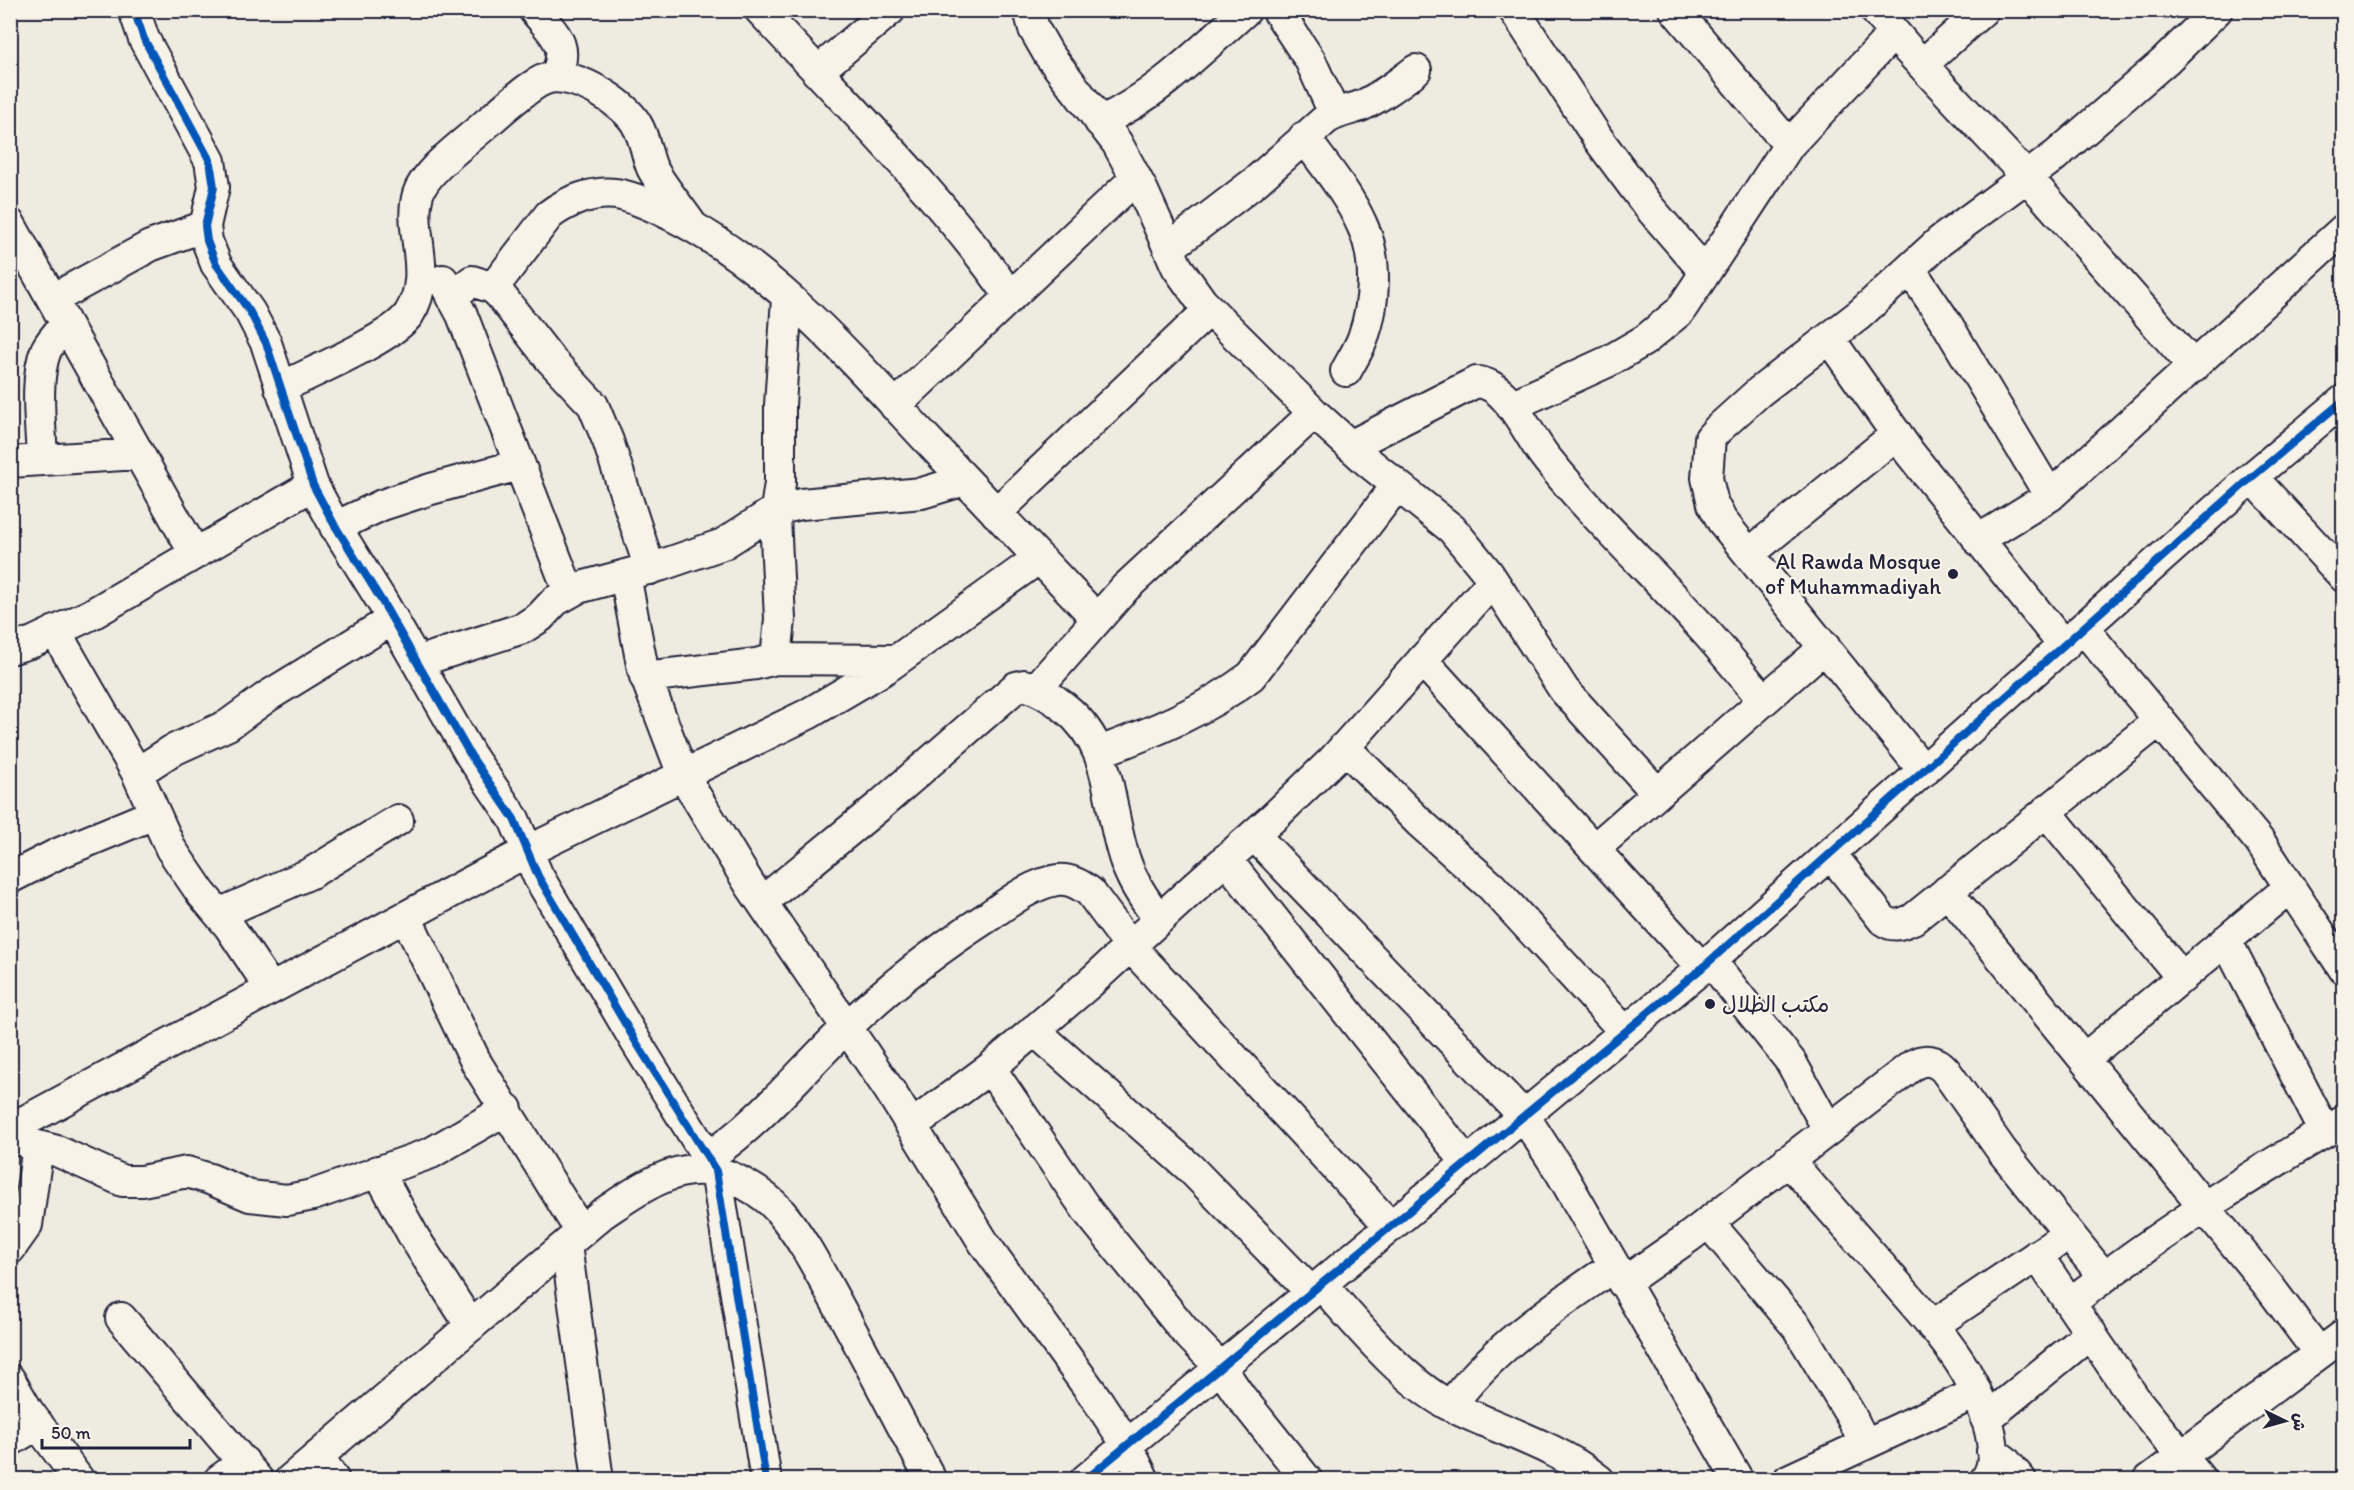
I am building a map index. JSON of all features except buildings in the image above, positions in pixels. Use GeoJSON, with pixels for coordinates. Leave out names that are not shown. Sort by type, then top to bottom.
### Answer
{"type":"FeatureCollection","features":[{"type":"Feature","properties":{"kind":"street"},"geometry":{"type":"LineString","coordinates":[[134,10],[144,39],[210,161],[214,187],[205,226],[207,241],[216,264],[250,312],[267,343],[314,485],[335,526],[393,619],[471,756],[514,819],[550,895],[636,1042],[712,1164],[766,1479]]}},
{"type":"Feature","properties":{"kind":"street"},"geometry":{"type":"LineString","coordinates":[[534,10],[559,40],[561,60],[555,77]]}},
{"type":"Feature","properties":{"kind":"street"},"geometry":{"type":"LineString","coordinates":[[760,10],[939,204],[1010,296]]}},
{"type":"Feature","properties":{"kind":"street"},"geometry":{"type":"LineString","coordinates":[[817,72],[890,10]]}},
{"type":"Feature","properties":{"kind":"street"},"geometry":{"type":"LineString","coordinates":[[1029,10],[1034,29],[1049,55],[1117,144],[1136,178],[1177,267],[1209,310],[1350,446],[1452,529],[1493,581],[1564,690],[1657,793]]}},
{"type":"Feature","properties":{"kind":"street"},"geometry":{"type":"LineString","coordinates":[[1100,122],[1118,113],[1173,76],[1246,10]]}},
{"type":"Feature","properties":{"kind":"street"},"geometry":{"type":"LineString","coordinates":[[1277,10],[1310,60],[1334,114]]}},
{"type":"Feature","properties":{"kind":"street"},"geometry":{"type":"LineString","coordinates":[[1514,10],[1599,140],[1648,206],[1704,272]]}},
{"type":"Feature","properties":{"kind":"street"},"geometry":{"type":"LineString","coordinates":[[1675,10],[1789,145]]}},
{"type":"Feature","properties":{"kind":"street"},"geometry":{"type":"LineString","coordinates":[[1874,10],[1893,34],[2027,177],[2194,367]]}},
{"type":"Feature","properties":{"kind":"street"},"geometry":{"type":"LineString","coordinates":[[1874,10],[1922,65]]}},
{"type":"Feature","properties":{"kind":"street"},"geometry":{"type":"LineString","coordinates":[[1922,65],[1983,10]]}},
{"type":"Feature","properties":{"kind":"street"},"geometry":{"type":"LineString","coordinates":[[1924,771],[1722,521],[1713,504],[1707,478],[1710,438],[1760,392],[1859,315],[1940,241],[2055,156],[2165,61],[2217,10]]}},
{"type":"Feature","properties":{"kind":"street"},"geometry":{"type":"LineString","coordinates":[[1511,406],[1589,371],[1645,340],[1680,311],[1789,145],[1893,34]]}},
{"type":"Feature","properties":{"kind":"street"},"geometry":{"type":"LineString","coordinates":[[1168,248],[1255,182],[1304,137],[1334,114],[1373,99],[1416,70]]}},
{"type":"Feature","properties":{"kind":"street"},"geometry":{"type":"LineString","coordinates":[[280,388],[381,337],[403,322],[410,313],[416,298],[420,277],[421,256],[416,212],[419,193],[428,177],[502,109],[540,82],[555,77],[600,91],[631,116],[638,125],[653,168],[693,226]]}},
{"type":"Feature","properties":{"kind":"street"},"geometry":{"type":"LineString","coordinates":[[1304,137],[1343,191],[1364,227],[1371,256],[1373,282],[1371,307],[1363,338],[1346,371]]}},
{"type":"Feature","properties":{"kind":"street"},"geometry":{"type":"LineString","coordinates":[[895,406],[1136,178]]}},
{"type":"Feature","properties":{"kind":"street"},"geometry":{"type":"LineString","coordinates":[[493,288],[549,215],[559,207],[575,200],[616,194],[655,207],[693,226],[742,261],[816,324],[1097,620]]}},
{"type":"Feature","properties":{"kind":"street"},"geometry":{"type":"LineString","coordinates":[[10,224],[195,554]]}},
{"type":"Feature","properties":{"kind":"street"},"geometry":{"type":"LineString","coordinates":[[42,459],[40,399],[43,362],[60,312],[150,246],[205,226]]}},
{"type":"Feature","properties":{"kind":"street"},"geometry":{"type":"LineString","coordinates":[[1978,540],[2050,496],[2343,230]]}},
{"type":"Feature","properties":{"kind":"street"},"geometry":{"type":"LineString","coordinates":[[421,256],[438,274],[462,315],[569,592]]}},
{"type":"Feature","properties":{"kind":"street"},"geometry":{"type":"LineString","coordinates":[[1910,269],[1947,324],[2050,496]]}},
{"type":"Feature","properties":{"kind":"street"},"geometry":{"type":"LineString","coordinates":[[452,297],[472,281],[493,288],[550,359],[592,405],[608,441],[637,572],[634,635],[645,677],[683,776],[762,902],[911,1126],[984,1243],[1127,1445],[1144,1479]]}},
{"type":"Feature","properties":{"kind":"street"},"geometry":{"type":"LineString","coordinates":[[776,659],[780,619],[774,538],[780,483],[780,405],[788,298]]}},
{"type":"Feature","properties":{"kind":"street"},"geometry":{"type":"LineString","coordinates":[[996,513],[1209,310]]}},
{"type":"Feature","properties":{"kind":"street"},"geometry":{"type":"LineString","coordinates":[[1829,338],[1897,434],[1978,540],[2074,638],[2160,720],[2260,842],[2343,969]]}},
{"type":"Feature","properties":{"kind":"street"},"geometry":{"type":"LineString","coordinates":[[1350,446],[1476,382],[1491,385],[1504,396],[1541,453],[1564,480],[1705,631],[1763,700]]}},
{"type":"Feature","properties":{"kind":"street"},"geometry":{"type":"LineString","coordinates":[[1085,1479],[1706,964],[2252,477],[2343,400]]}},
{"type":"Feature","properties":{"kind":"street"},"geometry":{"type":"LineString","coordinates":[[1036,689],[1125,588],[1314,413]]}},
{"type":"Feature","properties":{"kind":"street"},"geometry":{"type":"LineString","coordinates":[[1750,553],[1897,434]]}},
{"type":"Feature","properties":{"kind":"street"},"geometry":{"type":"LineString","coordinates":[[10,462],[139,454]]}},
{"type":"Feature","properties":{"kind":"street"},"geometry":{"type":"LineString","coordinates":[[335,526],[411,495],[519,465]]}},
{"type":"Feature","properties":{"kind":"street"},"geometry":{"type":"LineString","coordinates":[[2252,477],[2343,577]]}},
{"type":"Feature","properties":{"kind":"street"},"geometry":{"type":"LineString","coordinates":[[417,662],[523,628],[540,617],[555,601],[569,592],[723,544],[776,510],[801,504],[922,493],[965,480]]}},
{"type":"Feature","properties":{"kind":"street"},"geometry":{"type":"LineString","coordinates":[[10,649],[92,614],[314,485]]}},
{"type":"Feature","properties":{"kind":"street"},"geometry":{"type":"LineString","coordinates":[[1099,752],[1150,734],[1234,689],[1251,676],[1397,485]]}},
{"type":"Feature","properties":{"kind":"street"},"geometry":{"type":"LineString","coordinates":[[10,1128],[528,851],[808,714],[897,660],[1039,558]]}},
{"type":"Feature","properties":{"kind":"street"},"geometry":{"type":"LineString","coordinates":[[911,1126],[990,1068],[1274,817],[1344,747],[1493,581]]}},
{"type":"Feature","properties":{"kind":"street"},"geometry":{"type":"LineString","coordinates":[[137,773],[171,751],[228,724],[268,696],[393,619]]}},
{"type":"Feature","properties":{"kind":"street"},"geometry":{"type":"LineString","coordinates":[[55,631],[137,773],[171,849],[271,989]]}},
{"type":"Feature","properties":{"kind":"street"},"geometry":{"type":"LineString","coordinates":[[1594,849],[1825,647]]}},
{"type":"Feature","properties":{"kind":"street"},"geometry":{"type":"LineString","coordinates":[[645,677],[756,664],[776,659],[897,660]]}},
{"type":"Feature","properties":{"kind":"street"},"geometry":{"type":"LineString","coordinates":[[1422,660],[1594,849],[1706,964],[1791,1062],[1828,1129]]}},
{"type":"Feature","properties":{"kind":"street"},"geometry":{"type":"LineString","coordinates":[[762,902],[878,807],[1016,687],[1024,685],[1036,689],[1059,703],[1085,726],[1099,752],[1110,789],[1124,859],[1135,884],[1159,919]]}},
{"type":"Feature","properties":{"kind":"street"},"geometry":{"type":"LineString","coordinates":[[1831,854],[1888,924],[1898,925],[1913,919],[2160,720]]}},
{"type":"Feature","properties":{"kind":"street"},"geometry":{"type":"LineString","coordinates":[[1344,747],[1419,822],[1492,887],[1625,1032]]}},
{"type":"Feature","properties":{"kind":"street"},"geometry":{"type":"LineString","coordinates":[[2046,811],[2182,978]]}},
{"type":"Feature","properties":{"kind":"street"},"geometry":{"type":"LineString","coordinates":[[10,878],[57,854],[154,814]]}},
{"type":"Feature","properties":{"kind":"street"},"geometry":{"type":"LineString","coordinates":[[219,914],[311,873],[398,820]]}},
{"type":"Feature","properties":{"kind":"street"},"geometry":{"type":"LineString","coordinates":[[1254,835],[1524,1116],[1561,1173],[1738,1479]]}},
{"type":"Feature","properties":{"kind":"street"},"geometry":{"type":"LineString","coordinates":[[1226,859],[1467,1162]]}},
{"type":"Feature","properties":{"kind":"street"},"geometry":{"type":"LineString","coordinates":[[290,1479],[326,1468],[471,1326],[602,1214],[655,1182],[712,1164],[846,1027],[942,947],[1027,891],[1056,880],[1074,882],[1090,892],[1130,946],[1390,1226]]}},
{"type":"Feature","properties":{"kind":"street"},"geometry":{"type":"LineString","coordinates":[[2084,1059],[2290,887]]}},
{"type":"Feature","properties":{"kind":"street"},"geometry":{"type":"LineString","coordinates":[[1947,891],[2268,1285],[2319,1353]]}},
{"type":"Feature","properties":{"kind":"street"},"geometry":{"type":"LineString","coordinates":[[405,916],[477,1064],[507,1109],[574,1238],[598,1479]]}},
{"type":"Feature","properties":{"kind":"street"},"geometry":{"type":"LineString","coordinates":[[2070,1303],[2204,1207],[2334,1127],[2226,940]]}},
{"type":"Feature","properties":{"kind":"street"},"geometry":{"type":"LineString","coordinates":[[1034,1030],[1190,1168],[1382,1351],[1427,1390],[1450,1405],[1559,1454],[1599,1479]]}},
{"type":"Feature","properties":{"kind":"street"},"geometry":{"type":"LineString","coordinates":[[1450,1405],[1465,1386],[1540,1316],[1618,1275],[1708,1222],[1913,1065],[1925,1060],[1939,1064],[1945,1070],[2002,1151],[2104,1277]]}},
{"type":"Feature","properties":{"kind":"street"},"geometry":{"type":"LineString","coordinates":[[990,1068],[1089,1213],[1184,1330],[1220,1367],[1246,1404],[1307,1479]]}},
{"type":"Feature","properties":{"kind":"street"},"geometry":{"type":"LineString","coordinates":[[10,1136],[57,1150],[123,1181],[142,1181],[187,1172],[250,1196],[287,1200],[313,1195],[431,1153],[507,1109]]}},
{"type":"Feature","properties":{"kind":"street"},"geometry":{"type":"LineString","coordinates":[[10,1249],[27,1225],[38,1146]]}},
{"type":"Feature","properties":{"kind":"street"},"geometry":{"type":"LineString","coordinates":[[1788,1160],[1954,1354],[1981,1406],[1989,1465],[2005,1461],[2020,1479]]}},
{"type":"Feature","properties":{"kind":"street"},"geometry":{"type":"LineString","coordinates":[[712,1164],[761,1194],[777,1209],[798,1235],[931,1479]]}},
{"type":"Feature","properties":{"kind":"street"},"geometry":{"type":"LineString","coordinates":[[378,1171],[414,1237],[471,1326]]}},
{"type":"Feature","properties":{"kind":"street"},"geometry":{"type":"LineString","coordinates":[[1708,1222],[1797,1327],[1851,1416],[1865,1444]]}},
{"type":"Feature","properties":{"kind":"street"},"geometry":{"type":"LineString","coordinates":[[1932,1326],[2069,1235]]}},
{"type":"Feature","properties":{"kind":"street"},"geometry":{"type":"LineString","coordinates":[[2037,1255],[2135,1399],[2200,1479]]}},
{"type":"Feature","properties":{"kind":"street"},"geometry":{"type":"LineString","coordinates":[[121,1318],[251,1471],[219,1479]]}},
{"type":"Feature","properties":{"kind":"street"},"geometry":{"type":"LineString","coordinates":[[1788,1479],[1865,1444],[1981,1406],[2091,1334]]}},
{"type":"Feature","properties":{"kind":"street"},"geometry":{"type":"LineString","coordinates":[[2149,1479],[2343,1335]]}},
{"type":"Feature","properties":{"kind":"street"},"geometry":{"type":"LineString","coordinates":[[10,1380],[38,1424],[79,1479]]}},
{"type":"Feature","properties":{"kind":"street"},"geometry":{"type":"LineString","coordinates":[[10,1441],[38,1424]]}},
{"type":"Feature","properties":{"kind":"cycle path"},"geometry":{"type":"LineString","coordinates":[[134,10],[144,39],[210,161],[214,187],[205,226],[207,241],[216,264],[250,312],[266,343],[313,485],[471,756],[514,819],[538,876],[636,1042],[716,1171],[766,1480]]}},
{"type":"Feature","properties":{"kind":"cycle path"},"geometry":{"type":"LineString","coordinates":[[1085,1480],[1702,968],[2252,477],[2344,400]]}},
{"type":"Feature","properties":{"kind":"place","name":"Al Rawda Mosque of Muhammadiyah"},"geometry":{"type":"Point","coordinates":[1953,574]}},
{"type":"Feature","properties":{"kind":"place","name":"مكتب الظلال"},"geometry":{"type":"Point","coordinates":[1710,1004]}}]}
